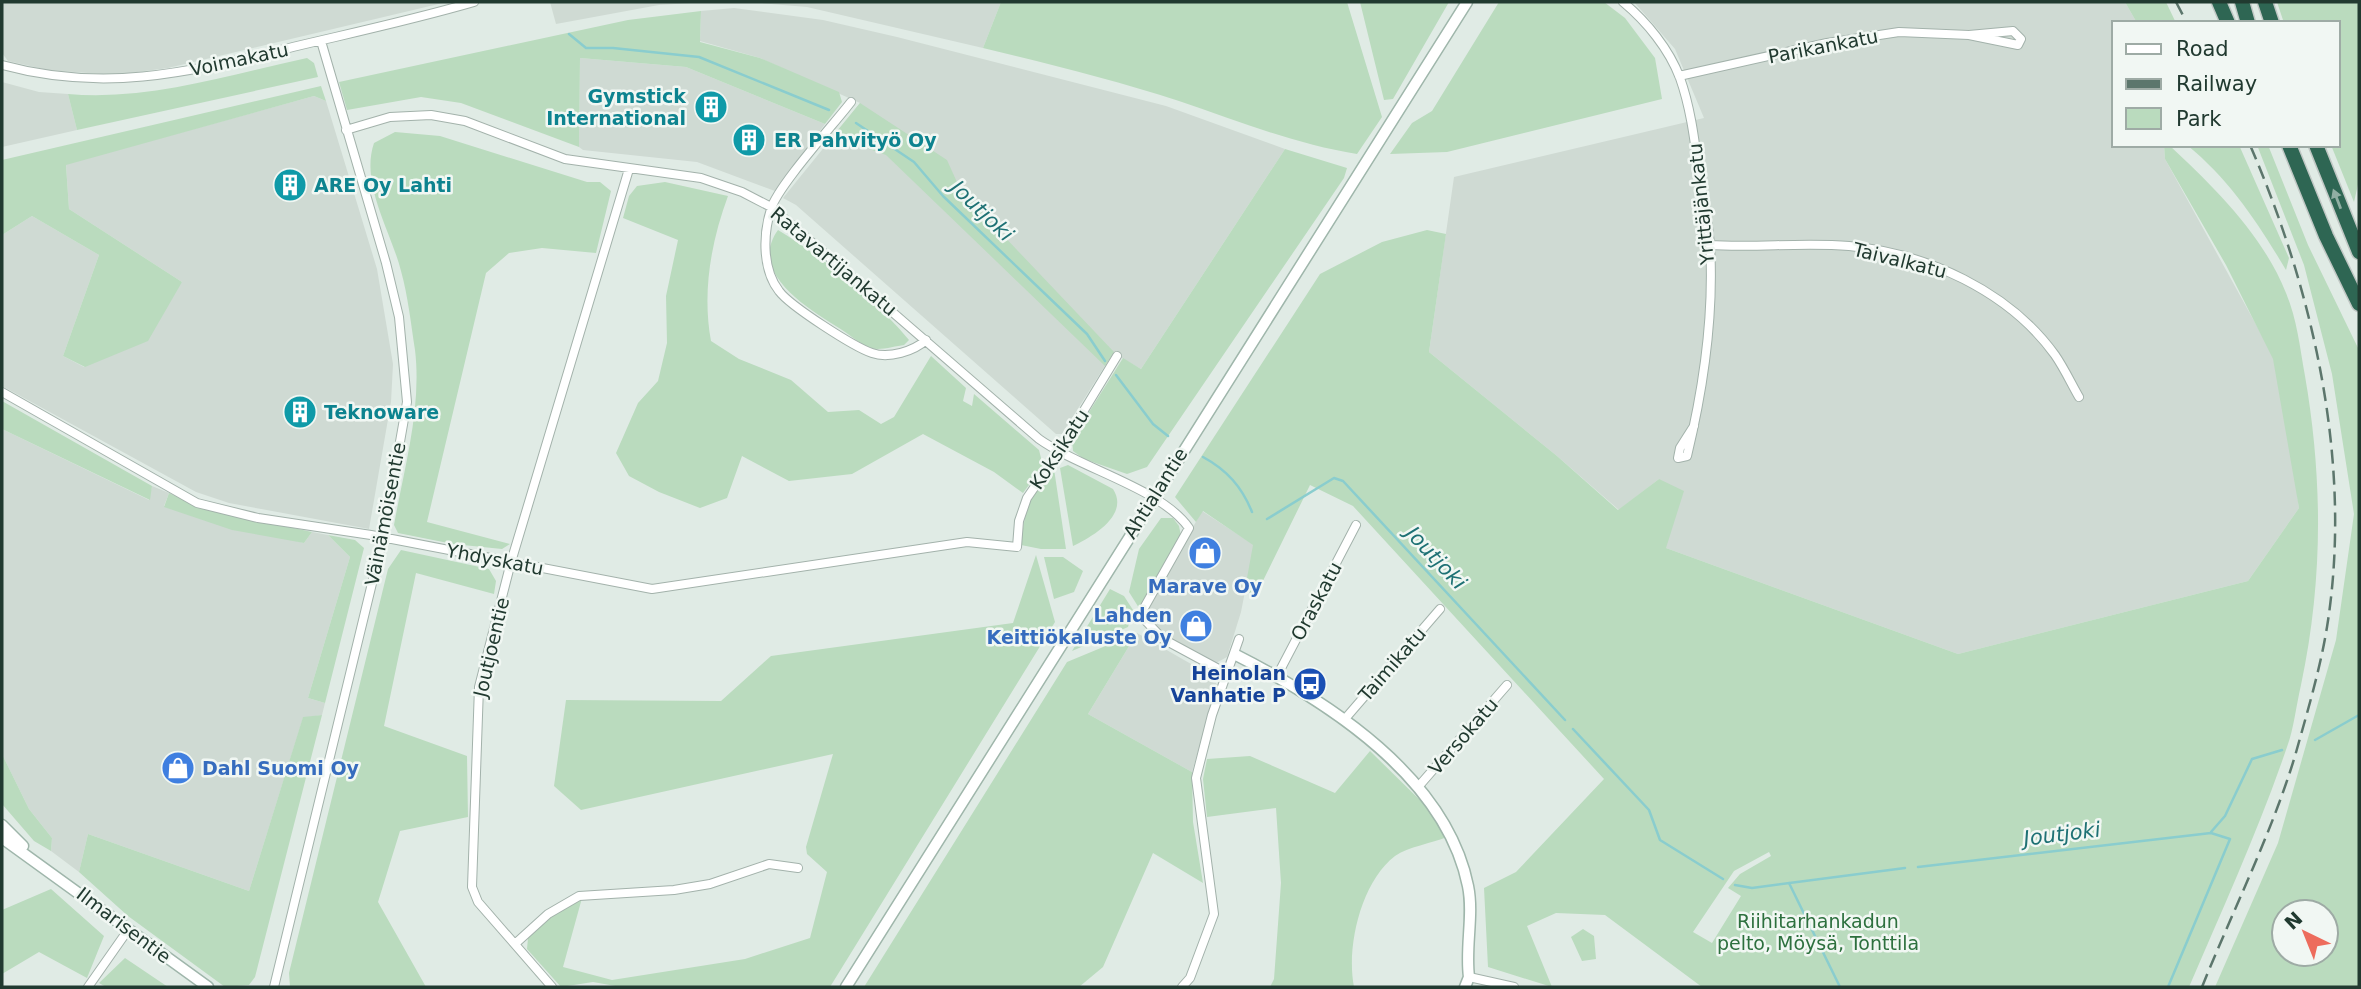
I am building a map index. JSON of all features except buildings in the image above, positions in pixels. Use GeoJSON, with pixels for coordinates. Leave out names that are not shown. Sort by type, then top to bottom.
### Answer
{"type":"FeatureCollection","features":[{"type":"Feature","properties":{"kind":"highway"},"geometry":{"type":"LineString","coordinates":[[2219,2],[2227,21]]}},
{"type":"Feature","properties":{"kind":"highway"},"geometry":{"type":"LineString","coordinates":[[2242,2],[2247,21]]}},
{"type":"Feature","properties":{"kind":"highway"},"geometry":{"type":"LineString","coordinates":[[2265,2],[2271,21]]}},
{"type":"Feature","properties":{"kind":"highway"},"geometry":{"type":"LineString","coordinates":[[2290,147],[2326,236],[2359,304]]}},
{"type":"Feature","properties":{"kind":"highway"},"geometry":{"type":"LineString","coordinates":[[2317,147],[2359,252]]}},
{"type":"Feature","properties":{"kind":"main road","name":"Ahtialantie"},"geometry":{"type":"LineString","coordinates":[[846,987],[1467,2]]}},
{"type":"Feature","properties":{"kind":"main road"},"geometry":{"type":"LineString","coordinates":[[1236,655],[1319,700],[1344,720],[1418,787],[1452,835],[1468,888],[1467,982]]}},
{"type":"Feature","properties":{"kind":"main road","name":"Ilmarisentie"},"geometry":{"type":"LineString","coordinates":[[2,825],[39,863]]}},
{"type":"Feature","properties":{"kind":"main road","name":"Ilmarisentie"},"geometry":{"type":"LineString","coordinates":[[2,838],[208,987]]}},
{"type":"Feature","properties":{"kind":"street","name":"Voimakatu"},"geometry":{"type":"LineString","coordinates":[[2,65],[37,75],[84,80],[128,80],[321,41],[474,2]]}},
{"type":"Feature","properties":{"kind":"street","name":"Yrittäjänkatu"},"geometry":{"type":"LineString","coordinates":[[1623,2],[1649,27],[1679,76],[1692,124],[1710,246],[1709,304],[1694,426]]}},
{"type":"Feature","properties":{"kind":"street","name":"Parikankatu"},"geometry":{"type":"LineString","coordinates":[[1679,76],[1827,43],[1899,32],[1969,35],[2013,31],[2021,39],[2018,45],[1969,35]]}},
{"type":"Feature","properties":{"kind":"street","name":"Väinämöisentie"},"geometry":{"type":"LineString","coordinates":[[274,987],[383,538],[407,402],[399,317],[321,41]]}},
{"type":"Feature","properties":{"kind":"street"},"geometry":{"type":"LineString","coordinates":[[851,102],[771,207],[765,252],[779,292],[808,315],[873,354],[918,348],[926,340]]}},
{"type":"Feature","properties":{"kind":"street","name":"Ratavartijankatu"},"geometry":{"type":"LineString","coordinates":[[346,130],[390,117],[431,115],[465,121],[565,159],[701,178],[742,192],[771,207],[1058,453],[1166,505],[1189,528],[1143,608],[1143,618],[1163,639],[1226,673]]}},
{"type":"Feature","properties":{"kind":"street","name":"Joutjoentie"},"geometry":{"type":"LineString","coordinates":[[552,987],[478,902],[471,876],[479,687],[511,562],[629,169]]}},
{"type":"Feature","properties":{"kind":"street","name":"Taivalkatu"},"geometry":{"type":"LineString","coordinates":[[1710,246],[1848,246],[1896,255],[1959,275],[2022,319],[2055,355],[2079,397]]}},
{"type":"Feature","properties":{"kind":"street","name":"Koksikatu"},"geometry":{"type":"LineString","coordinates":[[1017,547],[1019,521],[1027,498],[1117,356]]}},
{"type":"Feature","properties":{"kind":"street","name":"Yhdyskatu"},"geometry":{"type":"LineString","coordinates":[[2,392],[197,503],[258,518],[383,538],[652,589],[967,542],[1017,547]]}},
{"type":"Feature","properties":{"kind":"street","name":"Oraskatu"},"geometry":{"type":"LineString","coordinates":[[1277,676],[1356,525]]}},
{"type":"Feature","properties":{"kind":"street","name":"Taimikatu"},"geometry":{"type":"LineString","coordinates":[[1344,720],[1440,608]]}},
{"type":"Feature","properties":{"kind":"street"},"geometry":{"type":"LineString","coordinates":[[1182,987],[1190,978],[1214,914],[1196,778],[1200,752],[1226,673],[1236,655],[1239,639]]}},
{"type":"Feature","properties":{"kind":"street","name":"Versokatu"},"geometry":{"type":"LineString","coordinates":[[1418,787],[1507,685]]}},
{"type":"Feature","properties":{"kind":"street"},"geometry":{"type":"LineString","coordinates":[[516,943],[548,914],[579,896],[674,890],[710,884],[769,864],[798,867]]}},
{"type":"Feature","properties":{"kind":"street"},"geometry":{"type":"LineString","coordinates":[[88,987],[128,930]]}},
{"type":"Feature","properties":{"kind":"street"},"geometry":{"type":"LineString","coordinates":[[1467,982],[1514,987]]}},
{"type":"Feature","properties":{"kind":"shaded area"},"geometry":{"type":"Polygon","coordinates":[[[2,2],[447,2],[168,68],[114,75],[48,70],[8,61],[2,53],[2,2]]]}},
{"type":"Feature","properties":{"kind":"shaded area"},"geometry":{"type":"Polygon","coordinates":[[[550,2],[707,2],[659,5],[556,24],[550,2]]]}},
{"type":"Feature","properties":{"kind":"shaded area"},"geometry":{"type":"Polygon","coordinates":[[[748,2],[1001,2],[983,48],[807,7],[748,2]]]}},
{"type":"Feature","properties":{"kind":"shaded area"},"geometry":{"type":"Polygon","coordinates":[[[1634,2],[2125,2],[2136,21],[2112,21],[2112,147],[2164,147],[2165,159],[2281,370],[2299,508],[2248,581],[1958,654],[1666,548],[1659,479],[1619,510],[1429,352],[1454,177],[1704,118],[1675,49],[1634,2]]]}},
{"type":"Feature","properties":{"kind":"shaded area"},"geometry":{"type":"Polygon","coordinates":[[[734,8],[823,20],[897,37],[1166,106],[1285,149],[1141,369],[1113,353],[1062,434],[1056,434],[796,205],[783,198],[860,103],[760,58],[700,41],[701,11],[734,8]]]}},
{"type":"Feature","properties":{"kind":"shaded area"},"geometry":{"type":"Polygon","coordinates":[[[580,58],[686,67],[825,124],[775,191],[697,162],[583,150],[579,147],[580,58]]]}},
{"type":"Feature","properties":{"kind":"shaded area"},"geometry":{"type":"Polygon","coordinates":[[[2,82],[39,92],[68,94],[77,130],[2,147],[2,82]]]}},
{"type":"Feature","properties":{"kind":"shaded area"},"geometry":{"type":"Polygon","coordinates":[[[314,96],[326,101],[377,269],[393,364],[391,402],[369,529],[229,503],[196,492],[2,386],[2,235],[32,216],[99,255],[63,356],[84,367],[182,282],[69,209],[66,164],[314,96]]]}},
{"type":"Feature","properties":{"kind":"shaded area"},"geometry":{"type":"Polygon","coordinates":[[[2,429],[149,500],[152,486],[169,493],[164,506],[304,543],[312,532],[328,535],[350,557],[308,698],[325,703],[322,715],[303,718],[249,891],[88,834],[79,872],[51,851],[52,838],[29,809],[2,754],[2,429]]]}},
{"type":"Feature","properties":{"kind":"shaded area"},"geometry":{"type":"Polygon","coordinates":[[[1202,511],[1254,545],[1241,612],[1227,657],[1216,663],[1165,635],[1147,615],[1147,608],[1202,511]]]}},
{"type":"Feature","properties":{"kind":"shaded area"},"geometry":{"type":"Polygon","coordinates":[[[1137,633],[1212,676],[1217,685],[1192,772],[1088,714],[1137,633]]]}},
{"type":"Feature","properties":{"kind":"green space"},"geometry":{"type":"Polygon","coordinates":[[[1001,2],[1347,2],[1382,117],[1357,154],[1289,138],[1130,86],[983,48],[1001,2]]]}},
{"type":"Feature","properties":{"kind":"green space"},"geometry":{"type":"Polygon","coordinates":[[[1360,2],[1449,2],[1393,99],[1384,100],[1360,2]]]}},
{"type":"Feature","properties":{"kind":"green space"},"geometry":{"type":"Polygon","coordinates":[[[1499,2],[1604,2],[1625,18],[1655,58],[1662,99],[1447,152],[1390,154],[1412,123],[1432,111],[1499,2]]]}},
{"type":"Feature","properties":{"kind":"green space"},"geometry":{"type":"Polygon","coordinates":[[[2125,2],[2166,2],[2175,21],[2136,21],[2125,2]]]}},
{"type":"Feature","properties":{"kind":"green space"},"geometry":{"type":"Polygon","coordinates":[[[2277,2],[2359,2],[2359,180],[2354,202],[2332,147],[2340,147],[2340,21],[2283,21],[2277,2]]]}},
{"type":"Feature","properties":{"kind":"green space"},"geometry":{"type":"Polygon","coordinates":[[[701,11],[700,42],[760,58],[839,92],[842,102],[825,124],[686,67],[580,58],[579,147],[461,103],[421,97],[347,110],[339,82],[628,20],[701,11]]]}},
{"type":"Feature","properties":{"kind":"green space"},"geometry":{"type":"Polygon","coordinates":[[[307,58],[314,63],[318,77],[77,130],[68,94],[128,94],[158,90],[307,58]]]}},
{"type":"Feature","properties":{"kind":"green space"},"geometry":{"type":"Polygon","coordinates":[[[321,86],[326,101],[314,96],[66,165],[69,209],[182,282],[148,341],[85,367],[63,356],[99,255],[32,216],[2,235],[2,160],[321,86]]]}},
{"type":"Feature","properties":{"kind":"green space"},"geometry":{"type":"Polygon","coordinates":[[[860,103],[947,160],[961,191],[1114,352],[1105,366],[886,155],[833,136],[860,103]]]}},
{"type":"Feature","properties":{"kind":"green space"},"geometry":{"type":"Polygon","coordinates":[[[395,132],[440,136],[587,182],[600,182],[611,191],[596,253],[542,248],[509,253],[486,273],[427,522],[510,544],[502,549],[453,544],[398,533],[394,525],[411,438],[417,372],[406,290],[378,207],[371,175],[371,159],[374,143],[395,132]]]}},
{"type":"Feature","properties":{"kind":"green space","name":"Riihitarhankadun pelto, Möysä, Tonttila"},"geometry":{"type":"Polygon","coordinates":[[[2164,147],[2171,147],[2236,213],[2264,251],[2286,293],[2296,323],[2305,376],[2317,492],[2317,569],[2313,607],[2291,732],[2253,838],[2189,987],[1702,987],[1605,915],[1556,913],[1527,926],[1552,987],[1488,967],[1484,888],[1516,872],[1604,779],[1353,506],[1310,485],[1255,597],[1245,589],[1253,545],[1203,511],[1196,522],[1175,497],[1320,274],[1382,242],[1427,230],[1446,234],[1429,352],[1557,456],[1618,510],[1659,479],[1684,491],[1666,548],[1958,654],[2248,581],[2299,508],[2273,359],[2226,265],[2165,159],[2164,147]],[[1769,852],[1734,871],[1693,932],[1712,943],[1741,896],[1728,888],[1740,874],[1771,856],[1769,852]]]}},
{"type":"Feature","properties":{"kind":"green space"},"geometry":{"type":"Polygon","coordinates":[[[2189,147],[2240,147],[2289,258],[2286,270],[2242,203],[2189,147]]]}},
{"type":"Feature","properties":{"kind":"green space"},"geometry":{"type":"Polygon","coordinates":[[[2258,147],[2269,147],[2308,245],[2359,350],[2359,987],[2215,987],[2278,843],[2336,640],[2354,514],[2332,374],[2304,265],[2258,147]]]}},
{"type":"Feature","properties":{"kind":"green space"},"geometry":{"type":"Polygon","coordinates":[[[1285,149],[1347,168],[1344,178],[1147,467],[1127,474],[1084,459],[1073,451],[1072,439],[1123,358],[1141,369],[1285,149]]]}},
{"type":"Feature","properties":{"kind":"green space"},"geometry":{"type":"Polygon","coordinates":[[[665,182],[728,196],[710,267],[707,304],[711,341],[739,359],[791,380],[828,412],[859,410],[881,424],[894,417],[931,356],[966,388],[963,401],[972,406],[974,394],[1039,450],[1043,466],[1023,493],[994,472],[923,434],[852,474],[789,481],[742,456],[727,498],[700,508],[659,492],[629,476],[616,453],[638,403],[658,381],[667,343],[666,296],[678,240],[623,218],[629,196],[637,186],[665,182]]]}},
{"type":"Feature","properties":{"kind":"green space"},"geometry":{"type":"Polygon","coordinates":[[[778,230],[848,280],[909,340],[904,345],[871,348],[798,300],[776,275],[770,261],[770,246],[778,230]]]}},
{"type":"Feature","properties":{"kind":"green space"},"geometry":{"type":"Polygon","coordinates":[[[2,401],[152,486],[150,500],[2,429],[2,401]]]}},
{"type":"Feature","properties":{"kind":"green space"},"geometry":{"type":"Polygon","coordinates":[[[1068,465],[1113,489],[1117,499],[1117,508],[1106,524],[1073,546],[1060,468],[1068,465]]]}},
{"type":"Feature","properties":{"kind":"green space"},"geometry":{"type":"Polygon","coordinates":[[[1054,469],[1066,549],[1041,549],[1021,545],[1029,502],[1039,481],[1054,469]]]}},
{"type":"Feature","properties":{"kind":"green space"},"geometry":{"type":"Polygon","coordinates":[[[169,493],[198,507],[312,532],[304,543],[232,530],[164,507],[169,493]]]}},
{"type":"Feature","properties":{"kind":"green space"},"geometry":{"type":"Polygon","coordinates":[[[1161,518],[1173,518],[1179,526],[1181,536],[1139,608],[1129,592],[1139,549],[1161,518]]]}},
{"type":"Feature","properties":{"kind":"green space"},"geometry":{"type":"Polygon","coordinates":[[[328,535],[355,540],[364,548],[325,703],[308,698],[350,557],[328,535]]]}},
{"type":"Feature","properties":{"kind":"green space"},"geometry":{"type":"Polygon","coordinates":[[[401,550],[489,569],[496,581],[494,594],[416,573],[384,726],[467,756],[468,817],[400,831],[378,902],[426,987],[290,987],[289,973],[388,569],[401,550]]]}},
{"type":"Feature","properties":{"kind":"green space"},"geometry":{"type":"Polygon","coordinates":[[[1036,555],[1055,622],[830,987],[621,987],[593,982],[561,987],[527,949],[528,938],[551,917],[582,898],[563,967],[612,980],[745,959],[810,938],[827,872],[807,854],[806,847],[833,754],[581,810],[554,786],[566,700],[721,701],[771,656],[1013,623],[1036,555]]]}},
{"type":"Feature","properties":{"kind":"green space"},"geometry":{"type":"Polygon","coordinates":[[[1044,557],[1063,557],[1083,571],[1074,592],[1054,599],[1044,557]]]}},
{"type":"Feature","properties":{"kind":"green space"},"geometry":{"type":"Polygon","coordinates":[[[1110,589],[1124,596],[1133,610],[1128,627],[1072,651],[1110,589]]]}},
{"type":"Feature","properties":{"kind":"green space"},"geometry":{"type":"Polygon","coordinates":[[[1137,633],[1088,714],[1192,772],[1193,822],[1203,883],[1153,853],[1103,967],[1079,987],[864,987],[1067,662],[1137,633]]]}},
{"type":"Feature","properties":{"kind":"green space"},"geometry":{"type":"Polygon","coordinates":[[[322,715],[255,977],[249,985],[225,987],[128,916],[79,872],[88,834],[249,891],[303,717],[322,715]]]}},
{"type":"Feature","properties":{"kind":"green space"},"geometry":{"type":"Polygon","coordinates":[[[1370,751],[1427,807],[1447,837],[1395,856],[1373,882],[1365,898],[1354,935],[1354,987],[1270,987],[1274,979],[1281,883],[1276,808],[1207,817],[1203,779],[1207,759],[1250,756],[1335,793],[1370,751]]]}},
{"type":"Feature","properties":{"kind":"green space"},"geometry":{"type":"Polygon","coordinates":[[[2,754],[29,809],[52,838],[51,851],[34,841],[2,804],[2,754]]]}},
{"type":"Feature","properties":{"kind":"green space"},"geometry":{"type":"Polygon","coordinates":[[[51,889],[104,936],[87,978],[39,952],[2,974],[2,910],[51,889]]]}},
{"type":"Feature","properties":{"kind":"green space"},"geometry":{"type":"Polygon","coordinates":[[[1583,929],[1594,936],[1596,959],[1582,961],[1571,937],[1583,929]]]}},
{"type":"Feature","properties":{"kind":"green space"},"geometry":{"type":"Polygon","coordinates":[[[125,958],[168,987],[106,987],[99,983],[125,958]]]}},
{"type":"Feature","properties":{"kind":"waterway","name":"Joutjoki"},"geometry":{"type":"LineString","coordinates":[[569,34],[586,48],[613,48],[699,57],[829,110]]}},
{"type":"Feature","properties":{"kind":"waterway","name":"Joutjoki"},"geometry":{"type":"LineString","coordinates":[[856,123],[914,162],[943,196],[1087,334],[1105,361]]}},
{"type":"Feature","properties":{"kind":"waterway","name":"Joutjoki"},"geometry":{"type":"LineString","coordinates":[[1116,375],[1153,424],[1168,436]]}},
{"type":"Feature","properties":{"kind":"waterway","name":"Joutjoki"},"geometry":{"type":"LineString","coordinates":[[1203,457],[1233,480],[1252,512]]}},
{"type":"Feature","properties":{"kind":"waterway","name":"Joutjoki"},"geometry":{"type":"LineString","coordinates":[[1267,519],[1334,478],[1343,481],[1565,720]]}},
{"type":"Feature","properties":{"kind":"waterway","name":"Joutjoki"},"geometry":{"type":"LineString","coordinates":[[2315,740],[2359,715]]}},
{"type":"Feature","properties":{"kind":"waterway","name":"Joutjoki"},"geometry":{"type":"LineString","coordinates":[[1573,729],[1649,810],[1660,840],[1723,879]]}},
{"type":"Feature","properties":{"kind":"waterway","name":"Joutjoki"},"geometry":{"type":"LineString","coordinates":[[2211,832],[2225,816],[2252,759],[2282,750]]}},
{"type":"Feature","properties":{"kind":"waterway","name":"Joutjoki"},"geometry":{"type":"LineString","coordinates":[[1918,867],[2211,833],[2230,839],[2168,987]]}},
{"type":"Feature","properties":{"kind":"waterway","name":"Joutjoki"},"geometry":{"type":"LineString","coordinates":[[1735,885],[1752,888],[1905,868]]}},
{"type":"Feature","properties":{"kind":"waterway","name":"Joutjoki"},"geometry":{"type":"LineString","coordinates":[[1789,883],[1840,987]]}},
{"type":"Feature","properties":{"kind":"railway"},"geometry":{"type":"LineString","coordinates":[[2176,2],[2186,21]]}},
{"type":"Feature","properties":{"kind":"railway"},"geometry":{"type":"LineString","coordinates":[[2202,987],[2263,844],[2295,756],[2324,643],[2334,566],[2335,504],[2331,442],[2322,381],[2293,260],[2251,147]]}},
{"type":"Feature","properties":{"kind":"place","name":"Gymstick International"},"geometry":{"type":"Point","coordinates":[711,107]}},
{"type":"Feature","properties":{"kind":"place","name":"ER Pahvityö Oy"},"geometry":{"type":"Point","coordinates":[749,140]}},
{"type":"Feature","properties":{"kind":"place","name":"ARE Oy Lahti"},"geometry":{"type":"Point","coordinates":[290,185]}},
{"type":"Feature","properties":{"kind":"place","name":"Teknoware"},"geometry":{"type":"Point","coordinates":[300,412]}},
{"type":"Feature","properties":{"kind":"place","name":"Marave Oy"},"geometry":{"type":"Point","coordinates":[1205,553]}},
{"type":"Feature","properties":{"kind":"place","name":"Lahden Keittiökaluste Oy"},"geometry":{"type":"Point","coordinates":[1196,626]}},
{"type":"Feature","properties":{"kind":"place","name":"Heinolan Vanhatie P"},"geometry":{"type":"Point","coordinates":[1310,684]}},
{"type":"Feature","properties":{"kind":"place","name":"Dahl Suomi Oy"},"geometry":{"type":"Point","coordinates":[178,768]}}]}
